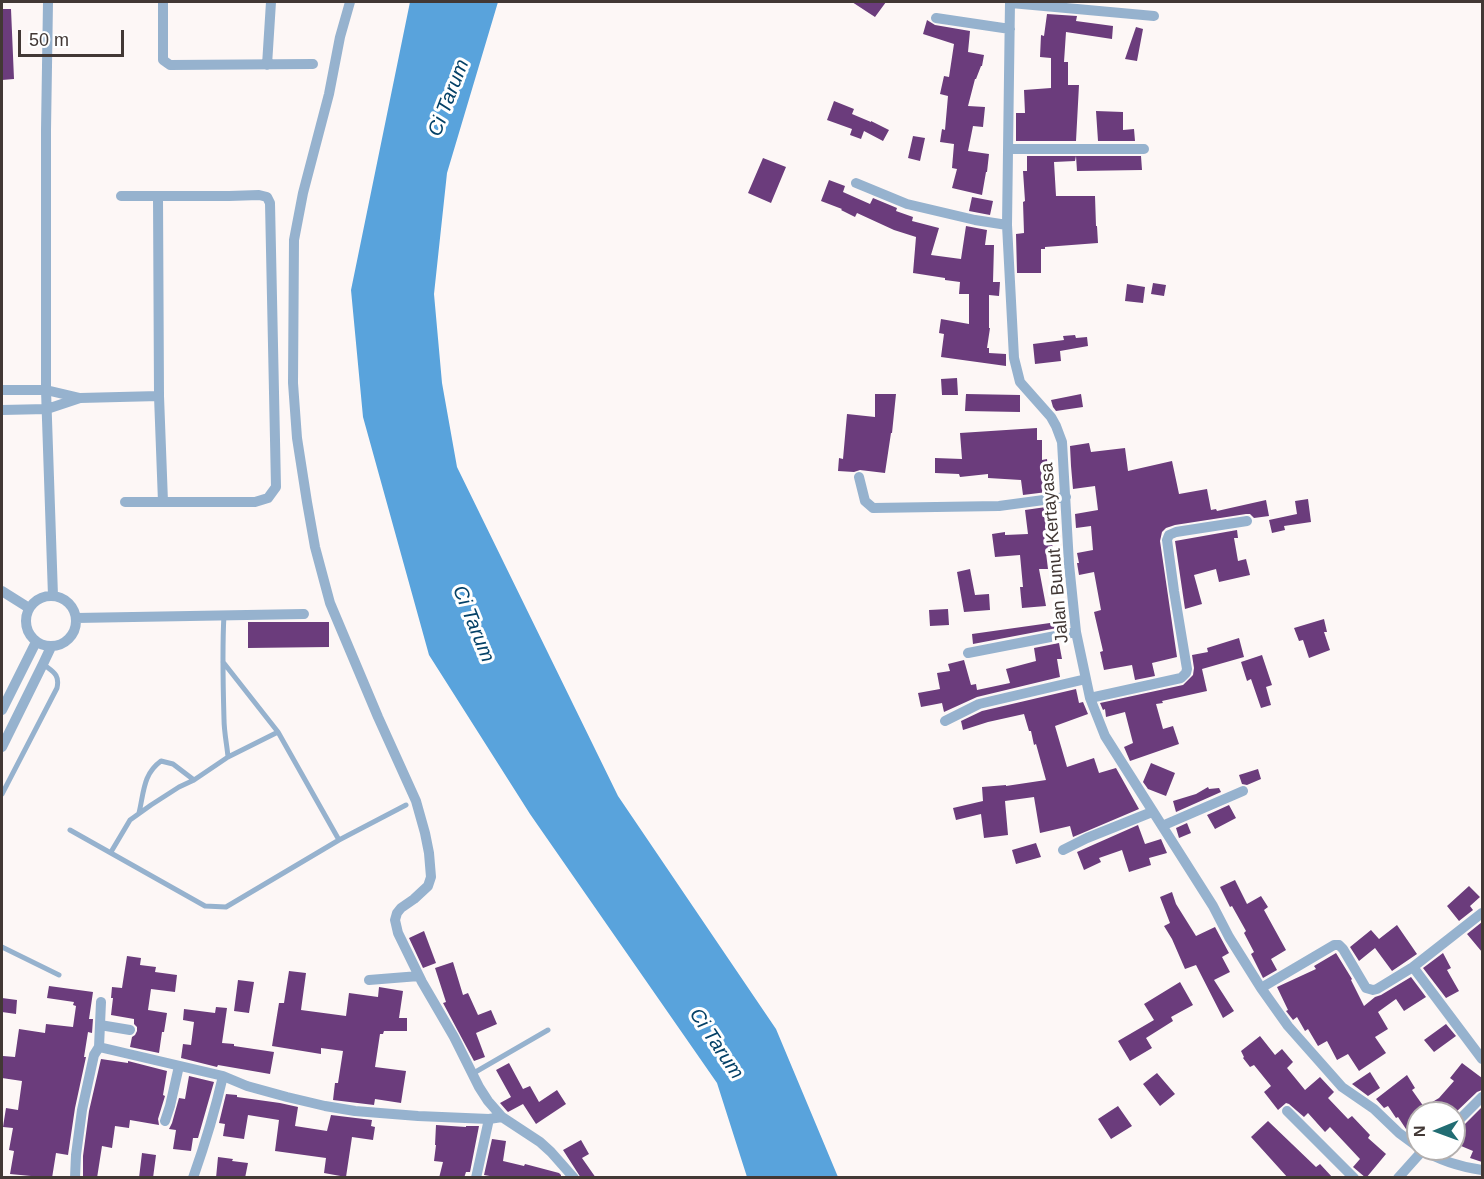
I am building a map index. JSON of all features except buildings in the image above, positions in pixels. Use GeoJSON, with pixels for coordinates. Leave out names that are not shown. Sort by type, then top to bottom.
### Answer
{"type":"FeatureCollection","features":[{"type":"Feature","properties":{"kind":"street"},"geometry":{"type":"LineString","coordinates":[[48,2],[46,390],[53,596]]}},
{"type":"Feature","properties":{"kind":"street"},"geometry":{"type":"LineString","coordinates":[[163,2],[164,60],[170,65],[313,64]]}},
{"type":"Feature","properties":{"kind":"street"},"geometry":{"type":"LineString","coordinates":[[267,65],[270,2]]}},
{"type":"Feature","properties":{"kind":"street"},"geometry":{"type":"LineString","coordinates":[[350,2],[303,193],[294,240],[293,383],[297,438],[315,547],[330,603],[416,801],[425,833],[431,877],[428,886],[397,913],[395,920],[398,933],[488,1101],[502,1117],[540,1142],[574,1178]]}},
{"type":"Feature","properties":{"kind":"street"},"geometry":{"type":"LineString","coordinates":[[1011,2],[1154,16]]}},
{"type":"Feature","properties":{"kind":"street","name":"Jalan Bunut Kertayasa"},"geometry":{"type":"LineString","coordinates":[[1011,2],[1007,225],[1014,358],[1020,382],[1051,417],[1062,442],[1069,564],[1076,632],[1090,698],[1105,736],[1213,906],[1229,937],[1261,988],[1288,1026],[1342,1087],[1374,1109],[1406,1138]]}},
{"type":"Feature","properties":{"kind":"street"},"geometry":{"type":"LineString","coordinates":[[936,18],[1010,29]]}},
{"type":"Feature","properties":{"kind":"street"},"geometry":{"type":"LineString","coordinates":[[1009,149],[1144,149]]}},
{"type":"Feature","properties":{"kind":"street"},"geometry":{"type":"LineString","coordinates":[[856,183],[907,204],[1007,225]]}},
{"type":"Feature","properties":{"kind":"street"},"geometry":{"type":"LineString","coordinates":[[121,196],[259,195],[267,197],[270,203],[276,487],[268,498],[255,502],[125,502]]}},
{"type":"Feature","properties":{"kind":"street"},"geometry":{"type":"LineString","coordinates":[[158,196],[159,396],[163,502]]}},
{"type":"Feature","properties":{"kind":"street"},"geometry":{"type":"LineString","coordinates":[[2,390],[46,390],[80,398],[159,396]]}},
{"type":"Feature","properties":{"kind":"street"},"geometry":{"type":"LineString","coordinates":[[2,410],[47,409],[80,398]]}},
{"type":"Feature","properties":{"kind":"street"},"geometry":{"type":"LineString","coordinates":[[859,477],[865,501],[873,508],[999,506],[1066,497]]}},
{"type":"Feature","properties":{"kind":"street"},"geometry":{"type":"LineString","coordinates":[[1090,698],[1181,678],[1186,673],[1167,540],[1169,535],[1247,521]]}},
{"type":"Feature","properties":{"kind":"street"},"geometry":{"type":"LineString","coordinates":[[2,591],[30,608]]}},
{"type":"Feature","properties":{"kind":"street"},"geometry":{"type":"LineString","coordinates":[[53,596],[63,600],[71,607],[76,618],[74,631],[65,642],[51,647],[36,642],[28,633],[26,620],[30,608],[44,597],[53,596]]}},
{"type":"Feature","properties":{"kind":"street"},"geometry":{"type":"LineString","coordinates":[[76,618],[304,614]]}},
{"type":"Feature","properties":{"kind":"street"},"geometry":{"type":"LineString","coordinates":[[968,653],[1076,632]]}},
{"type":"Feature","properties":{"kind":"street"},"geometry":{"type":"LineString","coordinates":[[2,710],[36,642]]}},
{"type":"Feature","properties":{"kind":"street"},"geometry":{"type":"LineString","coordinates":[[2,747],[51,647]]}},
{"type":"Feature","properties":{"kind":"street"},"geometry":{"type":"LineString","coordinates":[[945,721],[979,704],[1086,679]]}},
{"type":"Feature","properties":{"kind":"street"},"geometry":{"type":"LineString","coordinates":[[1162,826],[1243,791]]}},
{"type":"Feature","properties":{"kind":"street"},"geometry":{"type":"LineString","coordinates":[[1063,850],[1152,812]]}},
{"type":"Feature","properties":{"kind":"street"},"geometry":{"type":"LineString","coordinates":[[1261,988],[1334,945],[1339,945],[1366,988],[1377,989],[1413,967],[1482,913]]}},
{"type":"Feature","properties":{"kind":"street"},"geometry":{"type":"LineString","coordinates":[[1413,967],[1482,1059]]}},
{"type":"Feature","properties":{"kind":"street"},"geometry":{"type":"LineString","coordinates":[[369,980],[419,976]]}},
{"type":"Feature","properties":{"kind":"street"},"geometry":{"type":"LineString","coordinates":[[75,1178],[82,1110],[94,1055],[99,1047],[101,1002]]}},
{"type":"Feature","properties":{"kind":"street"},"geometry":{"type":"LineString","coordinates":[[100,1025],[130,1030]]}},
{"type":"Feature","properties":{"kind":"street"},"geometry":{"type":"LineString","coordinates":[[99,1047],[223,1076],[247,1086],[287,1097],[355,1111],[489,1119],[502,1117]]}},
{"type":"Feature","properties":{"kind":"street"},"geometry":{"type":"LineString","coordinates":[[165,1120],[179,1066]]}},
{"type":"Feature","properties":{"kind":"street"},"geometry":{"type":"LineString","coordinates":[[193,1178],[223,1076]]}},
{"type":"Feature","properties":{"kind":"street"},"geometry":{"type":"LineString","coordinates":[[1466,1113],[1482,1097]]}},
{"type":"Feature","properties":{"kind":"street"},"geometry":{"type":"LineString","coordinates":[[1287,1111],[1354,1178]]}},
{"type":"Feature","properties":{"kind":"street"},"geometry":{"type":"LineString","coordinates":[[476,1178],[489,1119]]}},
{"type":"Feature","properties":{"kind":"street"},"geometry":{"type":"LineString","coordinates":[[1398,1178],[1411,1161]]}},
{"type":"Feature","properties":{"kind":"street","name":"Jalan Bunut Kertayasa"},"geometry":{"type":"LineString","coordinates":[[1446,1161],[1482,1170]]}},
{"type":"Feature","properties":{"kind":"lane"},"geometry":{"type":"LineString","coordinates":[[225,615],[222,648],[224,720],[228,757]]}},
{"type":"Feature","properties":{"kind":"lane"},"geometry":{"type":"LineString","coordinates":[[223,662],[278,732],[339,840]]}},
{"type":"Feature","properties":{"kind":"lane"},"geometry":{"type":"LineString","coordinates":[[2,794],[57,688],[57,676],[43,664]]}},
{"type":"Feature","properties":{"kind":"lane"},"geometry":{"type":"LineString","coordinates":[[111,852],[130,820],[139,813],[228,757],[278,732]]}},
{"type":"Feature","properties":{"kind":"lane"},"geometry":{"type":"LineString","coordinates":[[139,813],[147,777],[161,761],[173,764],[194,780]]}},
{"type":"Feature","properties":{"kind":"lane"},"geometry":{"type":"LineString","coordinates":[[70,830],[205,906],[226,907],[339,840],[406,805]]}},
{"type":"Feature","properties":{"kind":"lane"},"geometry":{"type":"LineString","coordinates":[[2,947],[58,975]]}},
{"type":"Feature","properties":{"kind":"lane"},"geometry":{"type":"LineString","coordinates":[[472,1074],[548,1030]]}},
{"type":"Feature","properties":{"kind":"water","name":"Ci Tarum"},"geometry":{"type":"Polygon","coordinates":[[[410,2],[498,2],[447,173],[434,294],[442,383],[457,467],[618,796],[776,1029],[838,1177],[747,1177],[717,1083],[530,814],[429,655],[363,417],[351,290],[410,2]]]}}]}
